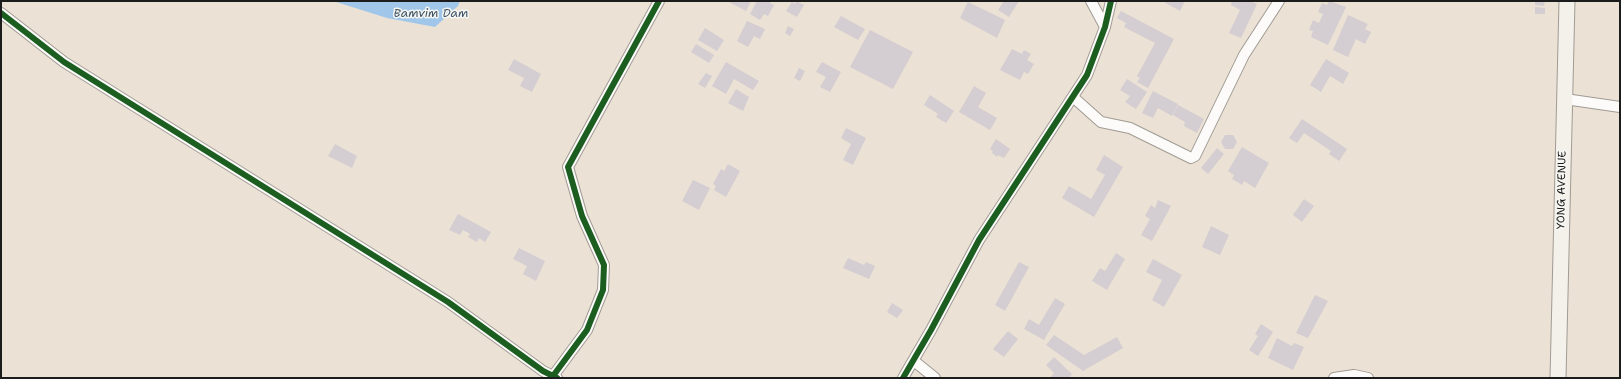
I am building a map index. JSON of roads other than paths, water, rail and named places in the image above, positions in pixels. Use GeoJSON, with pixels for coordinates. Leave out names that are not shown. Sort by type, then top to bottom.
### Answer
{"type":"FeatureCollection","features":[{"type":"Feature","properties":{"kind":"street"},"geometry":{"type":"LineString","coordinates":[[1,13],[64,62],[448,302],[555,377],[587,330],[603,290],[604,265],[582,216],[568,168],[659,1]]}},
{"type":"Feature","properties":{"kind":"street"},"geometry":{"type":"LineString","coordinates":[[1091,1],[1105,27]]}},
{"type":"Feature","properties":{"kind":"street"},"geometry":{"type":"LineString","coordinates":[[903,378],[914,361],[979,240],[1087,76],[1105,27],[1111,1]]}},
{"type":"Feature","properties":{"kind":"street"},"geometry":{"type":"LineString","coordinates":[[1073,97],[1102,122],[1130,128],[1191,158],[1195,156],[1244,55],[1279,1]]}},
{"type":"Feature","properties":{"kind":"street","name":"YONG AVENUE"},"geometry":{"type":"LineString","coordinates":[[1558,378],[1567,1]]}},
{"type":"Feature","properties":{"kind":"street"},"geometry":{"type":"LineString","coordinates":[[1565,98],[1620,107]]}},
{"type":"Feature","properties":{"kind":"street"},"geometry":{"type":"LineString","coordinates":[[914,361],[935,378]]}},
{"type":"Feature","properties":{"kind":"street"},"geometry":{"type":"LineString","coordinates":[[1334,378],[1354,375],[1368,378]]}},
{"type":"Feature","properties":{"kind":"water","name":"Bamvim Dam"},"geometry":{"type":"Polygon","coordinates":[[[333,1],[460,1],[458,6],[435,27],[387,18],[333,1]]]}}]}
